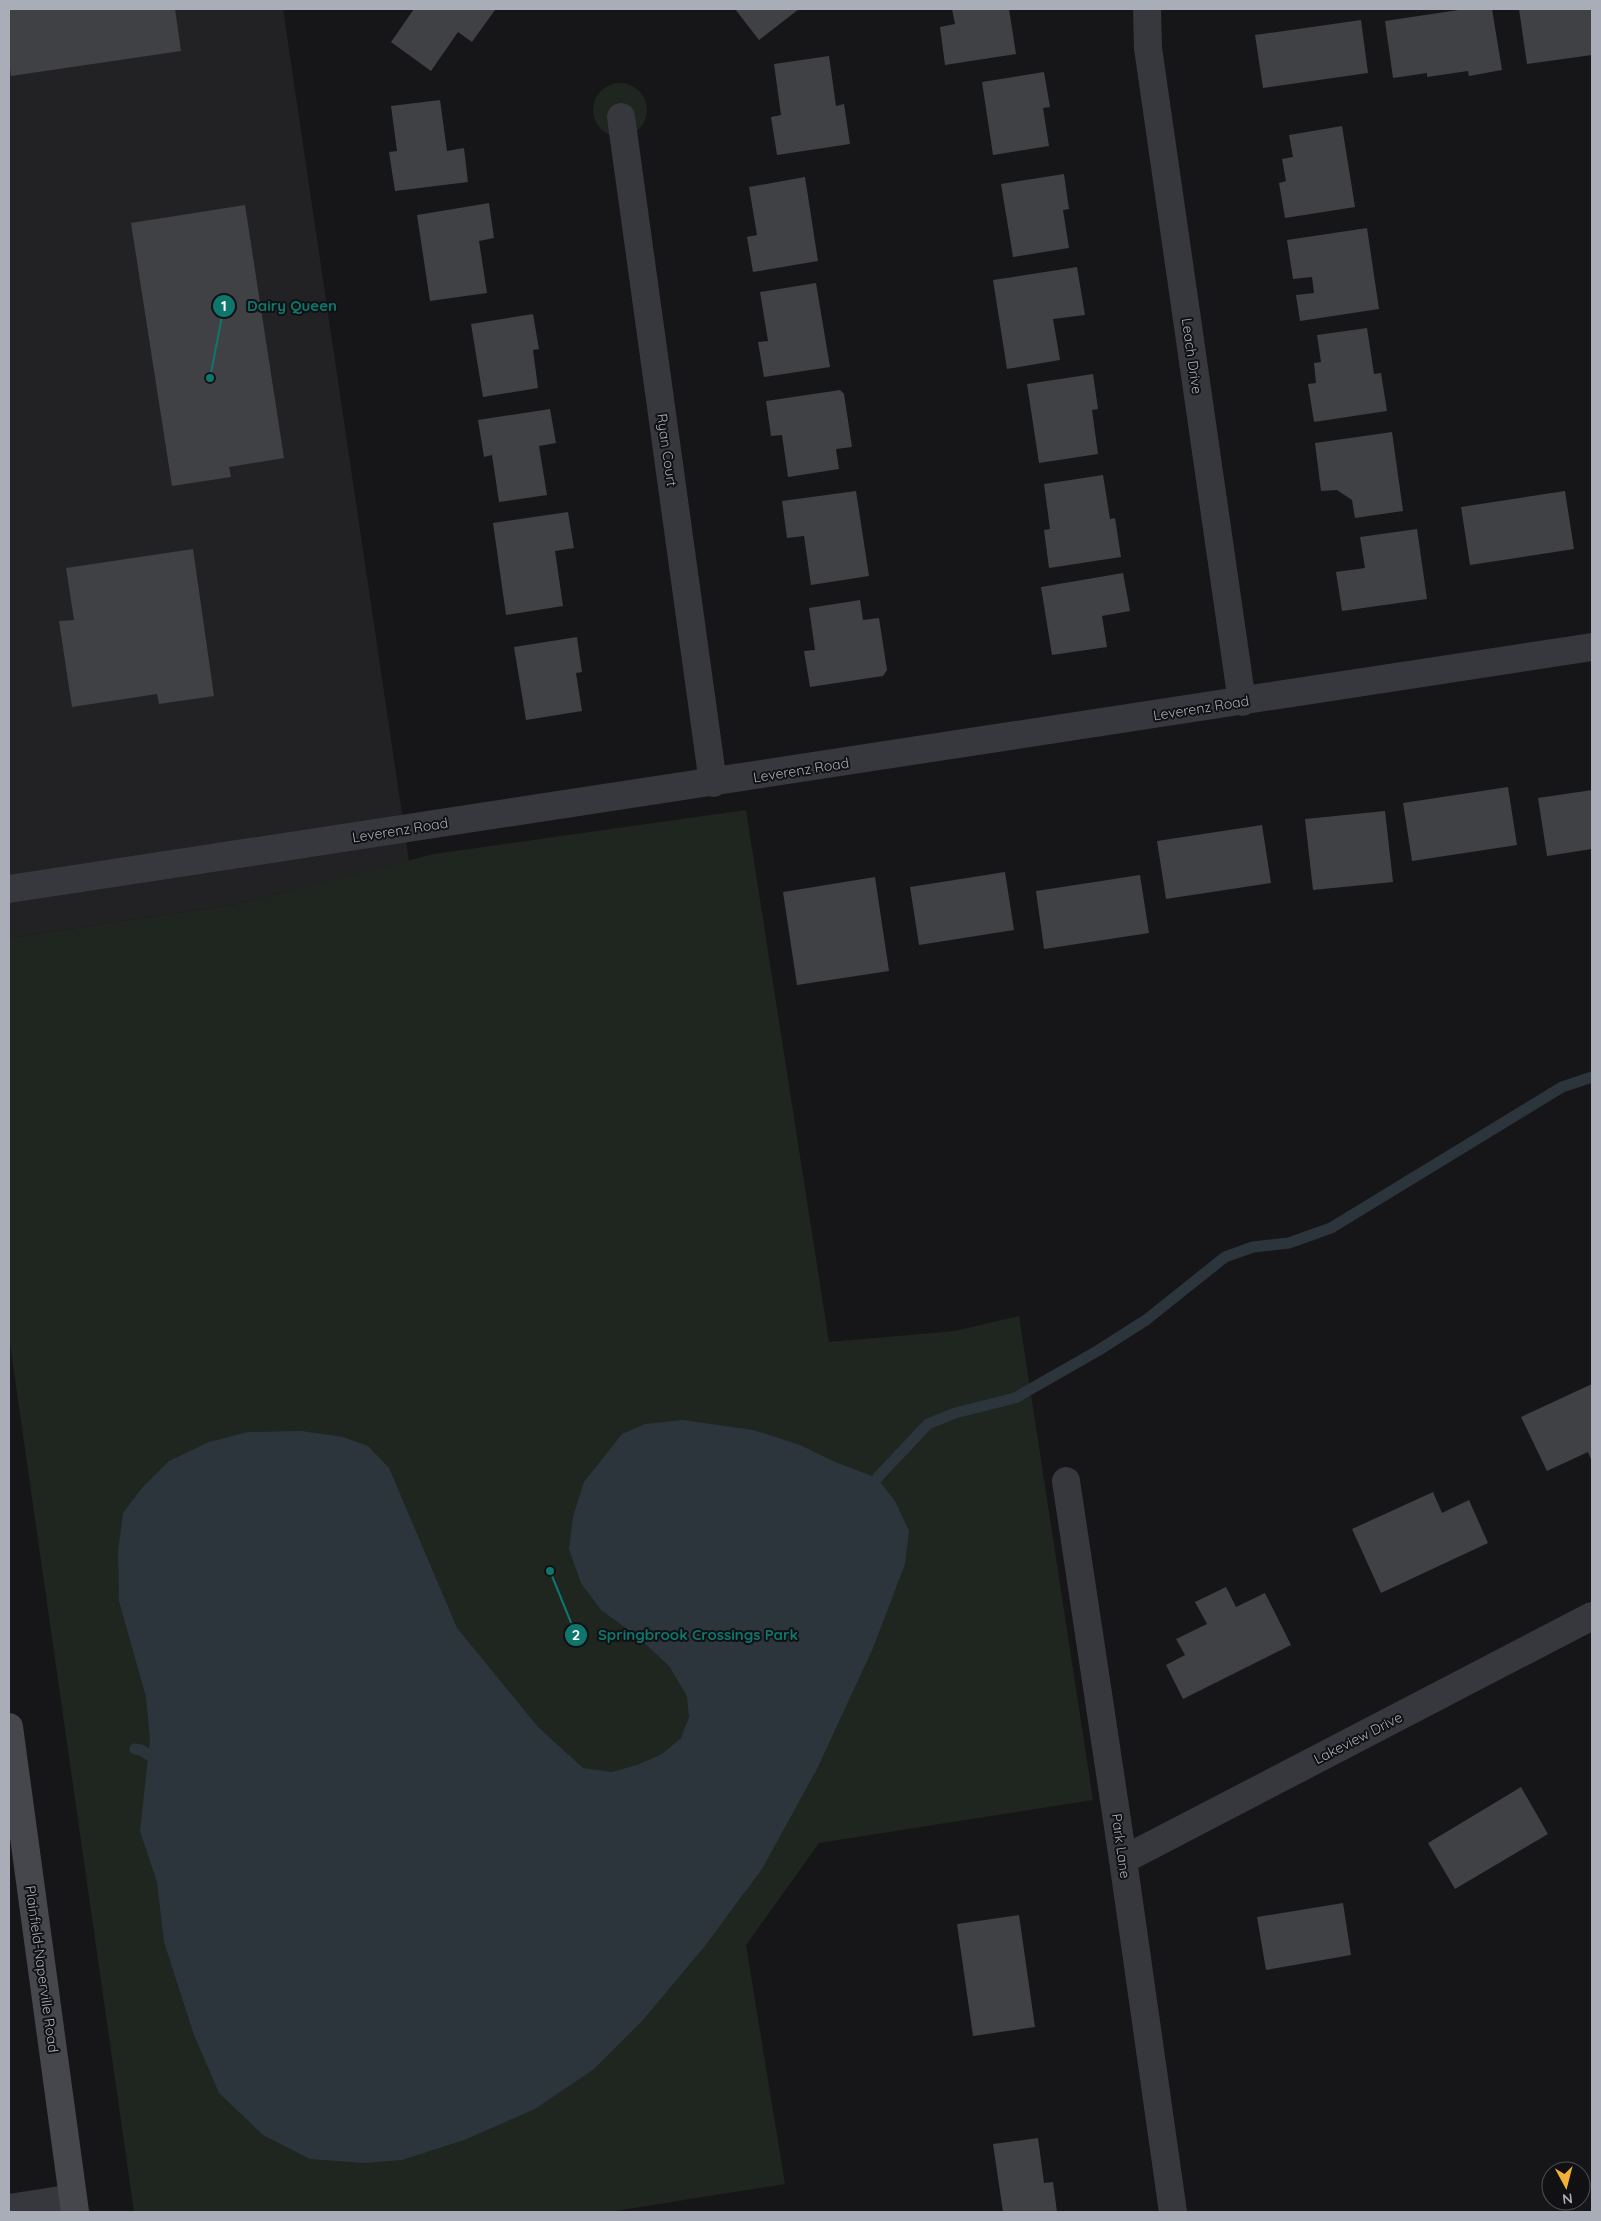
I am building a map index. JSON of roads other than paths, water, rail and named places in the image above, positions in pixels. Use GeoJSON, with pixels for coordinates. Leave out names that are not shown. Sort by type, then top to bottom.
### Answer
{"type":"FeatureCollection","features":[{"type":"Feature","properties":{"kind":"main road","name":"Plainfield-Naperville Road"},"geometry":{"type":"LineString","coordinates":[[9,1726],[74,2205]]}},
{"type":"Feature","properties":{"kind":"street","name":"Leach Drive"},"geometry":{"type":"LineString","coordinates":[[1146,9],[1148,48],[1242,702]]}},
{"type":"Feature","properties":{"kind":"street","name":"Ryan Court"},"geometry":{"type":"LineString","coordinates":[[621,117],[713,783]]}},
{"type":"Feature","properties":{"kind":"street","name":"Leverenz Road"},"geometry":{"type":"LineString","coordinates":[[9,889],[713,783],[1592,647]]}},
{"type":"Feature","properties":{"kind":"street","name":"Park Lane"},"geometry":{"type":"LineString","coordinates":[[1066,1481],[1123,1860],[1173,2212]]}},
{"type":"Feature","properties":{"kind":"street","name":"Lakeview Drive"},"geometry":{"type":"LineString","coordinates":[[1123,1860],[1592,1616]]}},
{"type":"Feature","properties":{"kind":"street"},"geometry":{"type":"LineString","coordinates":[[9,2208],[74,2205]]}},
{"type":"Feature","properties":{"kind":"waterway"},"geometry":{"type":"LineString","coordinates":[[877,1478],[928,1424],[955,1413],[1015,1398],[1099,1350],[1146,1320],[1225,1257],[1253,1247],[1289,1243],[1331,1228],[1562,1087],[1592,1077]]}},
{"type":"Feature","properties":{"kind":"waterway"},"geometry":{"type":"LineString","coordinates":[[135,1749],[149,1755]]}},
{"type":"Feature","properties":{"kind":"place","name":"Dairy Queen"},"geometry":{"type":"Point","coordinates":[210,378]}},
{"type":"Feature","properties":{"kind":"place","name":"Springbrook Crossings Park"},"geometry":{"type":"Point","coordinates":[550,1571]}}]}
